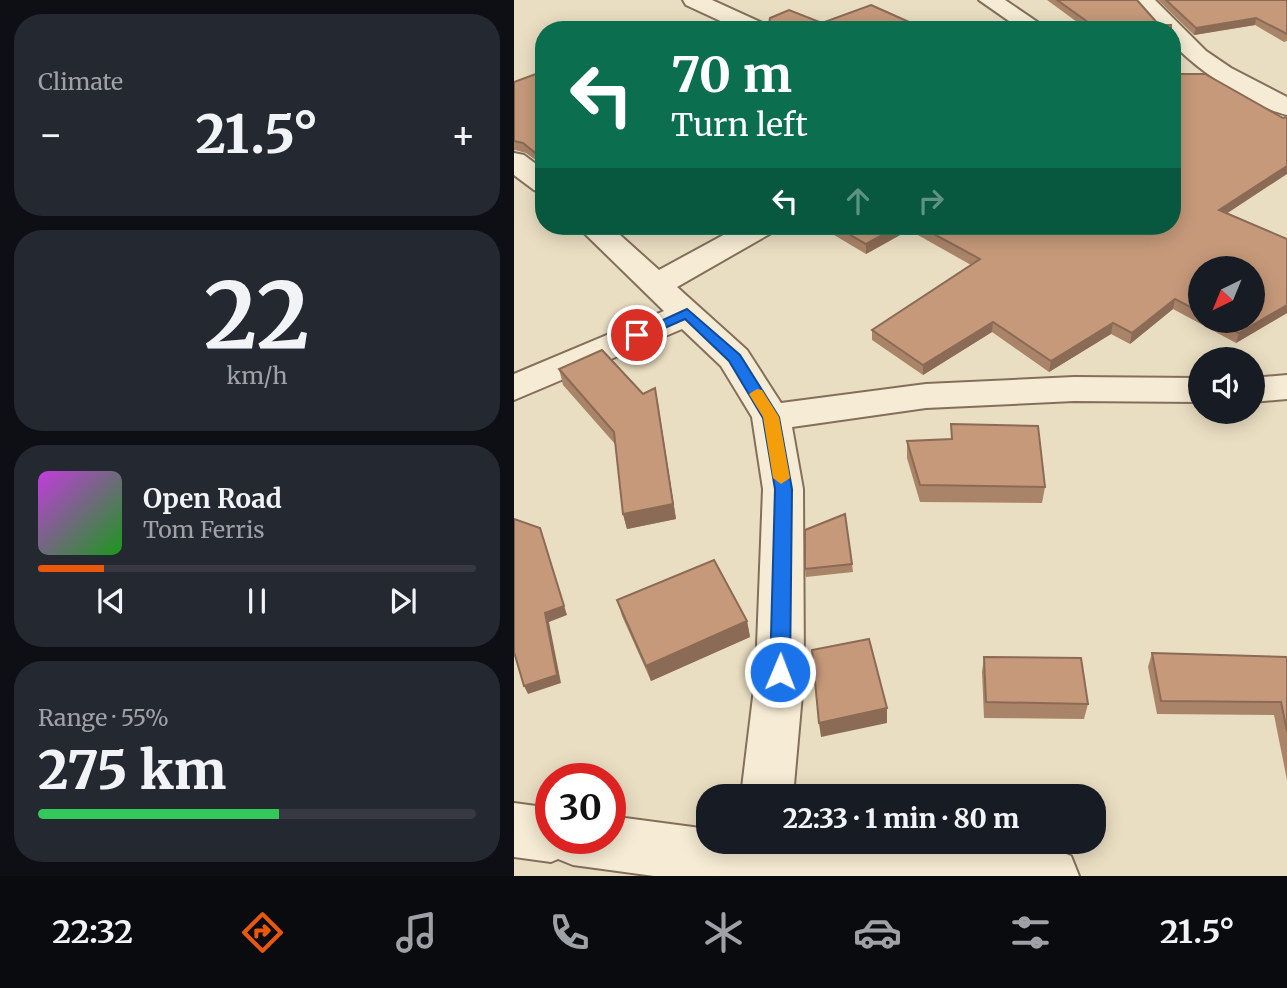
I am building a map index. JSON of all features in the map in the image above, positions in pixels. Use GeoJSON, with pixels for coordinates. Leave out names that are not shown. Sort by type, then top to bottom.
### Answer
{"type":"FeatureCollection","features":[{"type":"Feature","properties":{"kind":"street"},"geometry":{"type":"LineString","coordinates":[[694,0],[740,21]]}},
{"type":"Feature","properties":{"kind":"street"},"geometry":{"type":"LineString","coordinates":[[989,0],[1023,21]]}},
{"type":"Feature","properties":{"kind":"street"},"geometry":{"type":"LineString","coordinates":[[1143,0],[1164,21]]}},
{"type":"Feature","properties":{"kind":"street"},"geometry":{"type":"LineString","coordinates":[[1181,39],[1198,56],[1222,73],[1286,107]]}},
{"type":"Feature","properties":{"kind":"street"},"geometry":{"type":"LineString","coordinates":[[1185,74],[1222,73]]}},
{"type":"Feature","properties":{"kind":"street"},"geometry":{"type":"LineString","coordinates":[[514,160],[535,177]]}},
{"type":"Feature","properties":{"kind":"street"},"geometry":{"type":"LineString","coordinates":[[602,235],[658,284],[734,358],[771,417],[783,489],[780,672],[768,784]]}},
{"type":"Feature","properties":{"kind":"street"},"geometry":{"type":"LineString","coordinates":[[658,284],[746,235]]}},
{"type":"Feature","properties":{"kind":"street"},"geometry":{"type":"LineString","coordinates":[[514,388],[687,313]]}},
{"type":"Feature","properties":{"kind":"street"},"geometry":{"type":"LineString","coordinates":[[1265,389],[1286,387]]}},
{"type":"Feature","properties":{"kind":"street"},"geometry":{"type":"LineString","coordinates":[[771,417],[926,396],[1074,389],[1188,390]]}},
{"type":"Feature","properties":{"kind":"street"},"geometry":{"type":"LineString","coordinates":[[514,830],[535,833]]}},
{"type":"Feature","properties":{"kind":"street"},"geometry":{"type":"LineString","coordinates":[[626,842],[696,847]]}},
{"type":"Feature","properties":{"kind":"street"},"geometry":{"type":"LineString","coordinates":[[785,854],[1051,876]]}},
{"type":"Feature","properties":{"kind":"building"},"geometry":{"type":"Polygon","coordinates":[[[1057,0],[1137,0],[1155,21],[1086,21],[1057,0]]]}},
{"type":"Feature","properties":{"kind":"building"},"geometry":{"type":"Polygon","coordinates":[[[1166,0],[1287,0],[1287,34],[1256,18],[1196,28],[1166,0]]]}},
{"type":"Feature","properties":{"kind":"building"},"geometry":{"type":"Polygon","coordinates":[[[871,5],[907,21],[827,21],[871,5]]]}},
{"type":"Feature","properties":{"kind":"building"},"geometry":{"type":"Polygon","coordinates":[[[789,10],[817,21],[770,21],[770,18],[789,10]]]}},
{"type":"Feature","properties":{"kind":"building"},"geometry":{"type":"Polygon","coordinates":[[[535,74],[534,152],[523,143],[514,141],[514,82],[535,74]]]}},
{"type":"Feature","properties":{"kind":"building"},"geometry":{"type":"Polygon","coordinates":[[[1181,74],[1205,74],[1283,118],[1287,117],[1287,166],[1219,210],[1287,239],[1287,305],[1265,318],[1265,256],[1188,256],[1188,306],[1175,299],[1132,333],[1113,323],[1051,361],[993,322],[923,365],[872,330],[980,259],[936,235],[1181,235],[1181,74]]]}},
{"type":"Feature","properties":{"kind":"building"},"geometry":{"type":"Polygon","coordinates":[[[850,235],[882,235],[866,244],[850,235]]]}},
{"type":"Feature","properties":{"kind":"building"},"geometry":{"type":"Polygon","coordinates":[[[602,350],[643,394],[655,388],[673,504],[623,514],[614,432],[559,369],[602,350]]]}},
{"type":"Feature","properties":{"kind":"building"},"geometry":{"type":"Polygon","coordinates":[[[951,424],[1038,426],[1045,487],[920,485],[907,441],[952,439],[951,424]]]}},
{"type":"Feature","properties":{"kind":"building"},"geometry":{"type":"Polygon","coordinates":[[[845,514],[852,564],[805,569],[805,530],[845,514]]]}},
{"type":"Feature","properties":{"kind":"building"},"geometry":{"type":"Polygon","coordinates":[[[514,519],[540,528],[564,606],[545,613],[557,675],[524,686],[514,652],[514,519]]]}},
{"type":"Feature","properties":{"kind":"building"},"geometry":{"type":"Polygon","coordinates":[[[714,560],[747,621],[646,666],[617,600],[714,560]]]}},
{"type":"Feature","properties":{"kind":"building"},"geometry":{"type":"Polygon","coordinates":[[[869,639],[887,708],[819,723],[812,650],[869,639]]]}},
{"type":"Feature","properties":{"kind":"building"},"geometry":{"type":"Polygon","coordinates":[[[1152,653],[1287,657],[1287,731],[1281,702],[1161,701],[1152,653]]]}},
{"type":"Feature","properties":{"kind":"building"},"geometry":{"type":"Polygon","coordinates":[[[984,657],[1081,658],[1088,704],[986,702],[984,657]]]}},
{"type":"Feature","properties":{"kind":"slow traffic"},"geometry":{"type":"LineString","coordinates":[[757,394],[771,417],[781,478]]}},
{"type":"Feature","properties":{"kind":"route"},"geometry":{"type":"LineString","coordinates":[[637,335],[687,313],[734,358],[771,417],[783,489],[780,672]]}}]}
